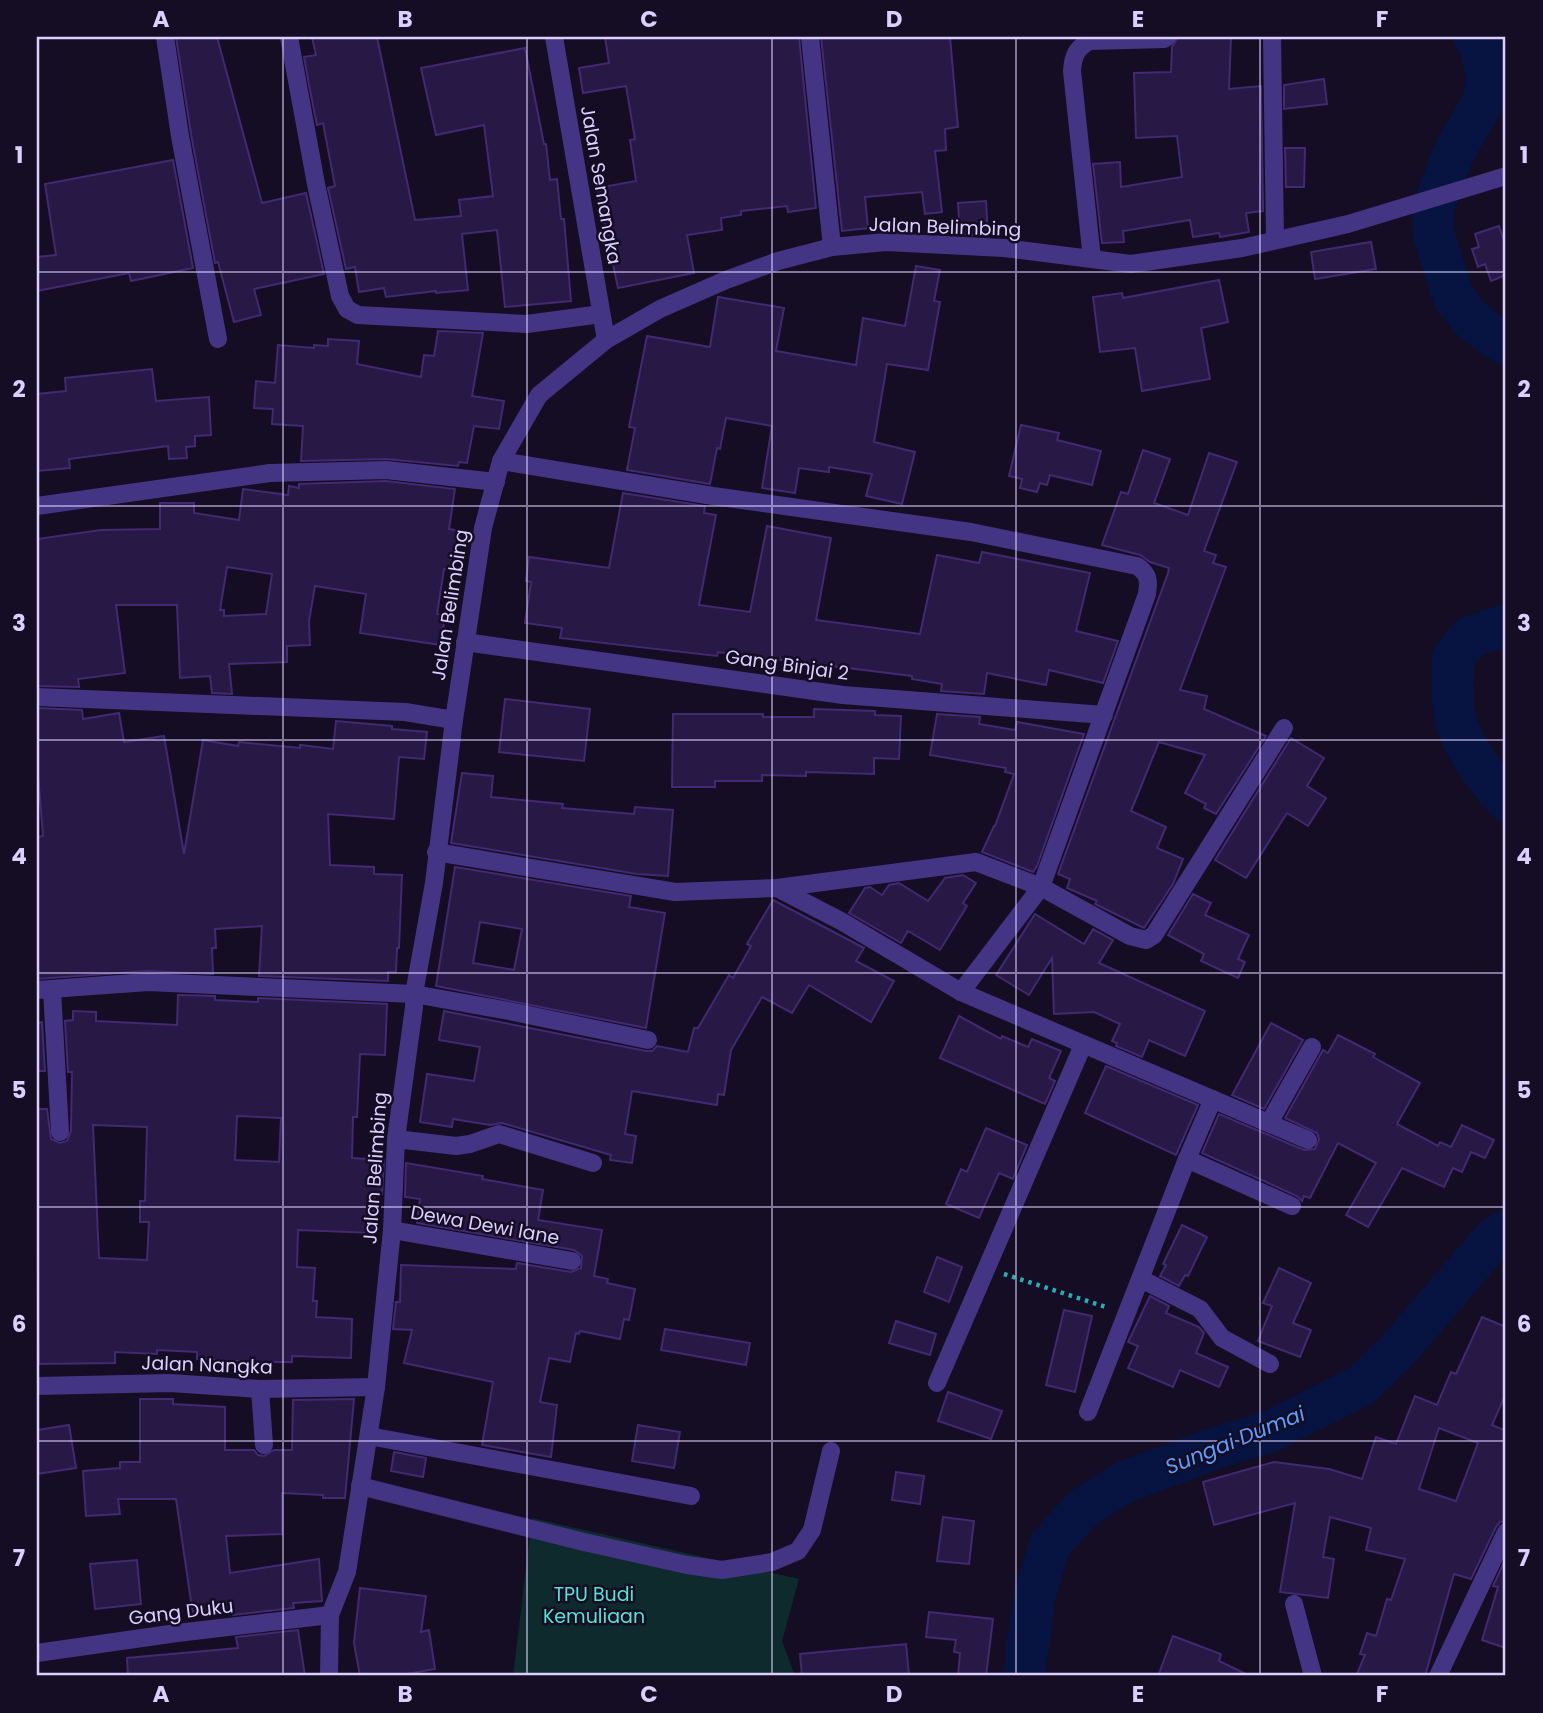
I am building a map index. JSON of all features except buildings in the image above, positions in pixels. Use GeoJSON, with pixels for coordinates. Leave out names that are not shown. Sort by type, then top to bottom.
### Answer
{"type":"FeatureCollection","features":[{"type":"Feature","properties":{"kind":"street"},"geometry":{"type":"LineString","coordinates":[[165,37],[180,136],[218,339]]}},
{"type":"Feature","properties":{"kind":"street"},"geometry":{"type":"LineString","coordinates":[[289,37],[316,184],[340,296],[347,309],[358,315],[527,324],[601,314]]}},
{"type":"Feature","properties":{"kind":"street","name":"Jalan Semangka"},"geometry":{"type":"LineString","coordinates":[[554,37],[606,340]]}},
{"type":"Feature","properties":{"kind":"street"},"geometry":{"type":"LineString","coordinates":[[810,37],[832,247]]}},
{"type":"Feature","properties":{"kind":"street"},"geometry":{"type":"LineString","coordinates":[[1092,258],[1072,71],[1073,57],[1079,47],[1089,41],[1167,37]]}},
{"type":"Feature","properties":{"kind":"street"},"geometry":{"type":"LineString","coordinates":[[1272,37],[1275,239]]}},
{"type":"Feature","properties":{"kind":"street","name":"Jalan Belimbing"},"geometry":{"type":"LineString","coordinates":[[329,1676],[330,1615],[346,1572],[376,1387],[392,1230],[396,1139],[414,994],[434,883],[465,642],[484,528],[501,461],[539,395],[606,340],[660,309],[778,261],[832,247],[886,242],[1004,248],[1131,264],[1242,248],[1348,224],[1506,176]]}},
{"type":"Feature","properties":{"kind":"street"},"geometry":{"type":"LineString","coordinates":[[501,461],[713,496],[971,532],[1137,566],[1145,572],[1149,582],[1147,594],[1041,887],[961,992]]}},
{"type":"Feature","properties":{"kind":"street"},"geometry":{"type":"LineString","coordinates":[[37,506],[270,474],[386,470],[496,482]]}},
{"type":"Feature","properties":{"kind":"street","name":"Gang Binjai 2"},"geometry":{"type":"LineString","coordinates":[[465,642],[843,695],[1104,715]]}},
{"type":"Feature","properties":{"kind":"street"},"geometry":{"type":"LineString","coordinates":[[37,697],[405,712],[454,720]]}},
{"type":"Feature","properties":{"kind":"street"},"geometry":{"type":"LineString","coordinates":[[436,852],[663,891],[777,888],[969,861],[982,863],[1041,887],[1142,940],[1152,937],[1284,728]]}},
{"type":"Feature","properties":{"kind":"street"},"geometry":{"type":"LineString","coordinates":[[777,888],[841,921],[961,992],[1308,1140]]}},
{"type":"Feature","properties":{"kind":"street"},"geometry":{"type":"LineString","coordinates":[[60,1132],[44,990],[148,982],[414,994],[648,1040]]}},
{"type":"Feature","properties":{"kind":"street"},"geometry":{"type":"LineString","coordinates":[[937,1383],[1083,1045]]}},
{"type":"Feature","properties":{"kind":"street"},"geometry":{"type":"LineString","coordinates":[[1269,1123],[1312,1047]]}},
{"type":"Feature","properties":{"kind":"street"},"geometry":{"type":"LineString","coordinates":[[1088,1412],[1213,1099]]}},
{"type":"Feature","properties":{"kind":"street"},"geometry":{"type":"LineString","coordinates":[[396,1139],[456,1146],[499,1134],[593,1163]]}},
{"type":"Feature","properties":{"kind":"street"},"geometry":{"type":"LineString","coordinates":[[1187,1160],[1292,1206]]}},
{"type":"Feature","properties":{"kind":"street","name":"Dewa Dewi lane"},"geometry":{"type":"LineString","coordinates":[[392,1230],[572,1261]]}},
{"type":"Feature","properties":{"kind":"street"},"geometry":{"type":"LineString","coordinates":[[1141,1279],[1200,1309],[1222,1338],[1270,1364]]}},
{"type":"Feature","properties":{"kind":"street","name":"Jalan Nangka"},"geometry":{"type":"LineString","coordinates":[[37,1386],[170,1383],[260,1389],[376,1387]]}},
{"type":"Feature","properties":{"kind":"street"},"geometry":{"type":"LineString","coordinates":[[260,1389],[264,1445]]}},
{"type":"Feature","properties":{"kind":"street"},"geometry":{"type":"LineString","coordinates":[[369,1436],[691,1496]]}},
{"type":"Feature","properties":{"kind":"street"},"geometry":{"type":"LineString","coordinates":[[360,1486],[584,1542],[696,1567],[722,1570],[772,1563],[798,1550],[812,1530],[831,1451]]}},
{"type":"Feature","properties":{"kind":"street"},"geometry":{"type":"LineString","coordinates":[[1438,1676],[1506,1532]]}},
{"type":"Feature","properties":{"kind":"street"},"geometry":{"type":"LineString","coordinates":[[1294,1604],[1313,1676]]}},
{"type":"Feature","properties":{"kind":"street","name":"Gang Duku"},"geometry":{"type":"LineString","coordinates":[[37,1653],[330,1615]]}},
{"type":"Feature","properties":{"kind":"path"},"geometry":{"type":"LineString","coordinates":[[985,1268],[1127,1313]]}},
{"type":"Feature","properties":{"kind":"green space","name":"TPU Budi Kemuliaan"},"geometry":{"type":"Polygon","coordinates":[[[532,1518],[799,1579],[782,1641],[795,1676],[513,1676],[532,1518]]]}},
{"type":"Feature","properties":{"kind":"waterway","name":"Sungai Dumai"},"geometry":{"type":"LineString","coordinates":[[1474,37],[1481,48],[1487,75],[1483,102],[1454,152],[1433,208],[1434,235],[1453,296],[1470,318],[1506,344]]}},
{"type":"Feature","properties":{"kind":"waterway","name":"Sungai Dumai"},"geometry":{"type":"LineString","coordinates":[[1506,625],[1470,637],[1453,658],[1452,692],[1454,712],[1461,735],[1482,771],[1506,800]]}},
{"type":"Feature","properties":{"kind":"waterway","name":"Sungai Dumai"},"geometry":{"type":"LineString","coordinates":[[1024,1676],[1035,1593],[1050,1545],[1083,1508],[1125,1482],[1221,1446],[1269,1432],[1362,1385],[1397,1351],[1494,1238],[1506,1231]]}}]}
